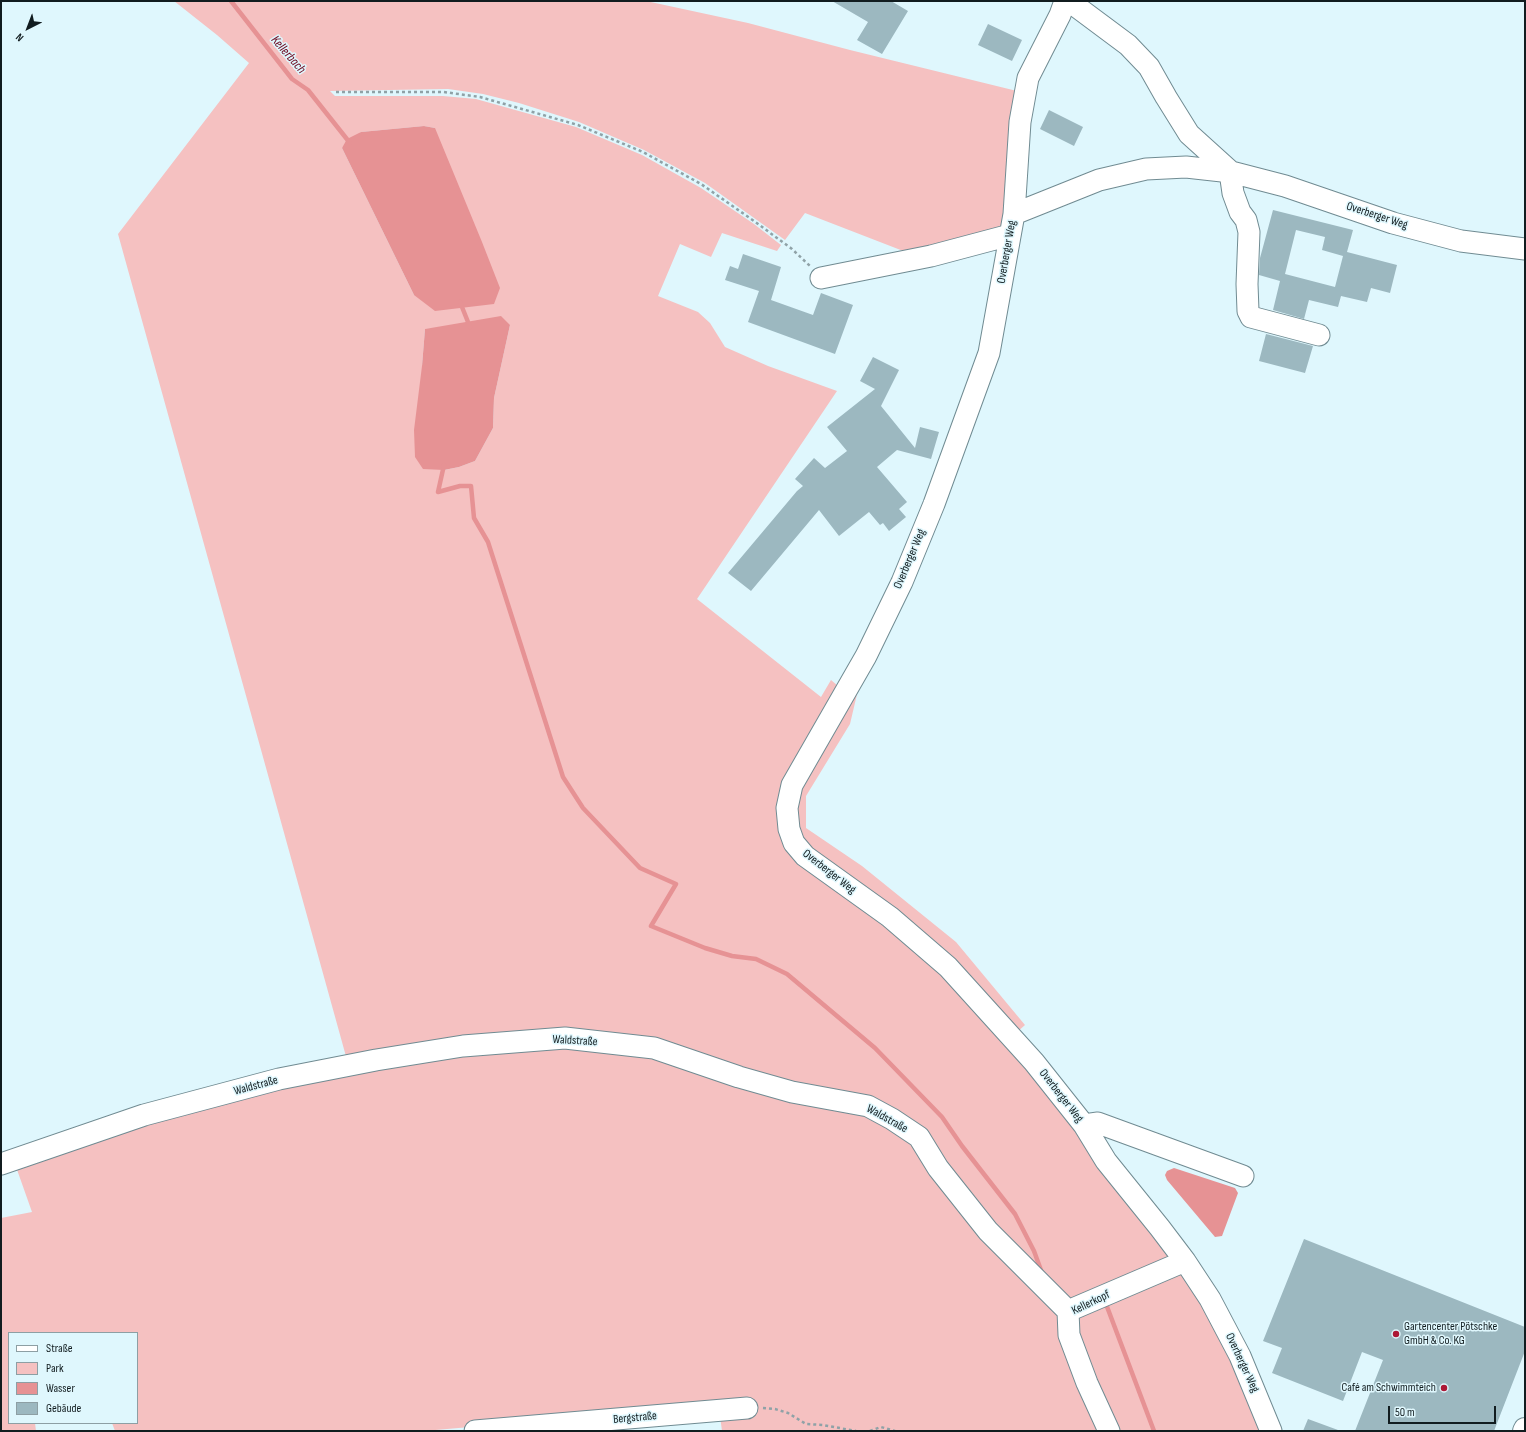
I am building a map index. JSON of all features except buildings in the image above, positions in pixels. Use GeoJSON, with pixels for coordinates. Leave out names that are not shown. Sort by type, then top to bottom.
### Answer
{"type":"FeatureCollection","features":[{"type":"Feature","properties":{"kind":"street","name":"Overberger Weg"},"geometry":{"type":"LineString","coordinates":[[1065,1],[1060,15],[1028,78],[1020,122],[1014,214],[990,353],[934,504],[902,582],[866,656],[792,785],[787,808],[789,829],[794,842],[805,856],[890,918],[948,967],[1034,1062],[1084,1125],[1106,1161],[1185,1261],[1210,1299],[1240,1356],[1271,1431]]}},
{"type":"Feature","properties":{"kind":"street","name":"Overberger Weg"},"geometry":{"type":"LineString","coordinates":[[1069,1],[1128,45],[1149,67],[1189,134],[1231,172]]}},
{"type":"Feature","properties":{"kind":"street","name":"Overberger Weg"},"geometry":{"type":"LineString","coordinates":[[1014,214],[1099,180],[1146,169],[1186,167],[1231,172],[1285,186],[1393,222],[1461,241],[1525,249]]}},
{"type":"Feature","properties":{"kind":"street"},"geometry":{"type":"LineString","coordinates":[[1231,172],[1233,193],[1240,212],[1246,220],[1249,232],[1247,284],[1248,311],[1251,317],[1319,335]]}},
{"type":"Feature","properties":{"kind":"street"},"geometry":{"type":"LineString","coordinates":[[821,278],[931,256],[1010,235]]}},
{"type":"Feature","properties":{"kind":"street","name":"Waldstraße"},"geometry":{"type":"LineString","coordinates":[[1,1164],[144,1115],[279,1079],[376,1060],[463,1046],[565,1038],[654,1048],[792,1092],[868,1106],[898,1123],[919,1137],[938,1168],[988,1231],[1068,1311]]}},
{"type":"Feature","properties":{"kind":"street"},"geometry":{"type":"LineString","coordinates":[[1084,1125],[1098,1123],[1243,1176]]}},
{"type":"Feature","properties":{"kind":"street","name":"Kellerkopf"},"geometry":{"type":"LineString","coordinates":[[1108,1431],[1087,1383],[1069,1335],[1068,1311],[1185,1261]]}},
{"type":"Feature","properties":{"kind":"street","name":"Bergstraße"},"geometry":{"type":"LineString","coordinates":[[475,1431],[748,1408]]}},
{"type":"Feature","properties":{"kind":"path"},"geometry":{"type":"LineString","coordinates":[[336,92],[444,92],[480,97],[578,124],[643,152],[701,184],[792,249],[821,278]]}},
{"type":"Feature","properties":{"kind":"path"},"geometry":{"type":"LineString","coordinates":[[748,1408],[774,1409],[788,1413],[806,1424],[823,1425],[856,1431]]}},
{"type":"Feature","properties":{"kind":"path"},"geometry":{"type":"LineString","coordinates":[[870,1431],[881,1427],[895,1431]]}},
{"type":"Feature","properties":{"kind":"green space"},"geometry":{"type":"Polygon","coordinates":[[[174,1],[646,1],[748,23],[1021,92],[1006,230],[911,254],[805,213],[785,240],[705,183],[644,150],[579,122],[519,103],[483,94],[448,89],[330,91],[335,96],[443,96],[476,99],[576,127],[642,155],[701,188],[754,224],[781,245],[777,251],[722,233],[711,257],[680,244],[658,296],[698,312],[710,323],[725,347],[768,366],[837,391],[697,599],[821,697],[831,680],[844,691],[790,784],[786,831],[947,969],[1179,1260],[1070,1307],[892,1118],[564,1035],[347,1060],[118,234],[249,63],[174,1]],[[424,126],[361,132],[342,148],[414,295],[435,128],[424,126]],[[510,325],[425,329],[422,366],[444,470],[459,467],[475,461],[493,428],[494,398],[510,325]]]}},
{"type":"Feature","properties":{"kind":"green space"},"geometry":{"type":"Polygon","coordinates":[[[858,690],[850,724],[806,796],[806,828],[862,866],[956,942],[1025,1025],[1016,1033],[797,842],[796,786],[858,690]]]}},
{"type":"Feature","properties":{"kind":"green space"},"geometry":{"type":"Polygon","coordinates":[[[565,1041],[654,1050],[892,1121],[1052,1299],[1107,1431],[722,1431],[720,1416],[631,1413],[424,1431],[115,1431],[112,1424],[138,1424],[138,1332],[8,1332],[8,1424],[35,1424],[36,1431],[1,1431],[1,1218],[32,1212],[15,1164],[135,1127],[376,1063],[565,1041]]]}},
{"type":"Feature","properties":{"kind":"green space"},"geometry":{"type":"Polygon","coordinates":[[[1182,1270],[1232,1359],[1262,1431],[1111,1431],[1071,1313],[1182,1270]]]}},
{"type":"Feature","properties":{"kind":"water"},"geometry":{"type":"Polygon","coordinates":[[[424,126],[435,128],[482,242],[500,288],[494,304],[435,311],[414,295],[342,148],[347,139],[361,132],[424,126]]]}},
{"type":"Feature","properties":{"kind":"water"},"geometry":{"type":"Polygon","coordinates":[[[501,316],[510,325],[494,398],[493,428],[475,461],[459,467],[444,470],[423,469],[415,457],[414,430],[425,329],[501,316]]]}},
{"type":"Feature","properties":{"kind":"water"},"geometry":{"type":"Polygon","coordinates":[[[1174,1168],[1235,1188],[1238,1193],[1222,1236],[1215,1237],[1167,1180],[1165,1175],[1167,1171],[1174,1168]]]}},
{"type":"Feature","properties":{"kind":"waterway","name":"Kellerbach"},"geometry":{"type":"LineString","coordinates":[[231,1],[292,79],[308,90],[350,143]]}},
{"type":"Feature","properties":{"kind":"waterway"},"geometry":{"type":"LineString","coordinates":[[460,302],[470,327]]}},
{"type":"Feature","properties":{"kind":"waterway"},"geometry":{"type":"LineString","coordinates":[[444,465],[438,492],[460,486],[471,486],[474,518],[488,542],[563,777],[583,808],[640,868],[676,884],[651,926],[705,948],[732,956],[756,959],[787,974],[875,1048],[942,1117],[962,1146],[1015,1214],[1034,1251],[1042,1273]]}},
{"type":"Feature","properties":{"kind":"waterway"},"geometry":{"type":"LineString","coordinates":[[1106,1304],[1154,1431]]}},
{"type":"Feature","properties":{"kind":"place","name":"Gartencenter Pötschke GmbH & Co. KG"},"geometry":{"type":"Point","coordinates":[1396,1334]}},
{"type":"Feature","properties":{"kind":"place","name":"Café am Schwimmteich"},"geometry":{"type":"Point","coordinates":[1444,1388]}}]}
